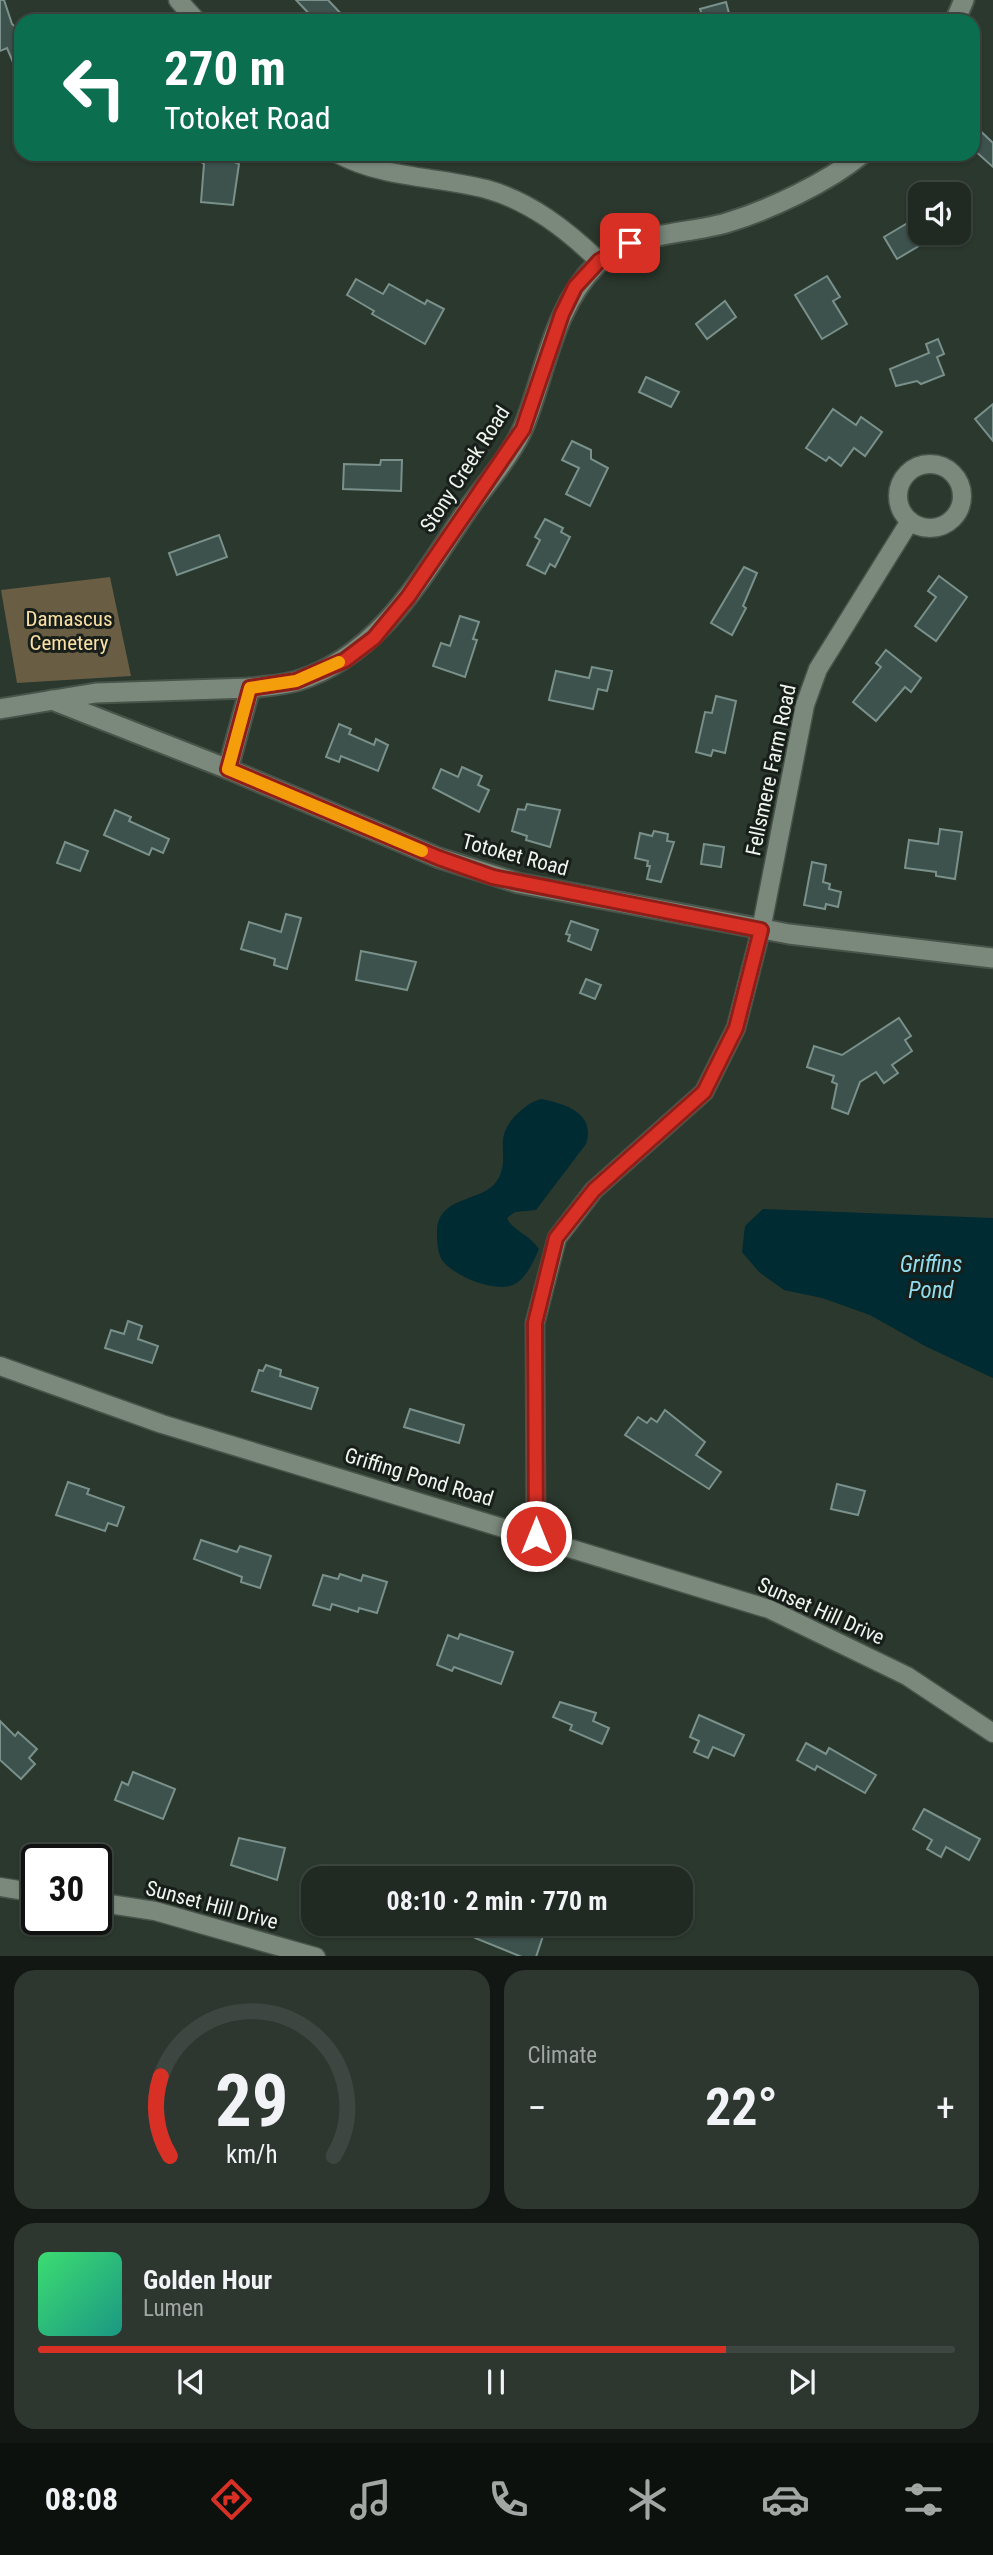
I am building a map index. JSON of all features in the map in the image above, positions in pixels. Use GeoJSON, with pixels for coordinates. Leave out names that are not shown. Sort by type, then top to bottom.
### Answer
{"type":"FeatureCollection","features":[{"type":"Feature","properties":{"kind":"main road","name":"Stony Creek Road"},"geometry":{"type":"LineString","coordinates":[[0,709],[51,699],[127,691],[250,688],[296,681],[345,660],[374,638],[408,597],[523,429],[562,314],[575,287],[599,261],[630,243],[726,223],[779,203],[850,161]]}},
{"type":"Feature","properties":{"kind":"main road"},"geometry":{"type":"LineString","coordinates":[[228,769],[250,688]]}},
{"type":"Feature","properties":{"kind":"main road","name":"Totoket Road"},"geometry":{"type":"LineString","coordinates":[[51,699],[228,769],[439,858],[493,877],[761,930],[993,958]]}},
{"type":"Feature","properties":{"kind":"street"},"geometry":{"type":"LineString","coordinates":[[178,0],[191,14]]}},
{"type":"Feature","properties":{"kind":"street"},"geometry":{"type":"LineString","coordinates":[[355,161],[380,171],[485,189],[512,199],[569,233],[599,261]]}},
{"type":"Feature","properties":{"kind":"street","name":"Fellsmere Farm Road"},"geometry":{"type":"LineString","coordinates":[[761,930],[805,705],[813,681],[910,521]]}},
{"type":"Feature","properties":{"kind":"street"},"geometry":{"type":"LineString","coordinates":[[536,1536],[535,1323],[556,1238],[594,1190],[704,1092],[736,1028],[761,930]]}},
{"type":"Feature","properties":{"kind":"street","name":"Griffing Pond Road"},"geometry":{"type":"LineString","coordinates":[[0,1366],[162,1424],[536,1536]]}},
{"type":"Feature","properties":{"kind":"street","name":"Sunset Hill Drive"},"geometry":{"type":"LineString","coordinates":[[536,1536],[769,1609],[906,1676],[993,1733]]}},
{"type":"Feature","properties":{"kind":"street"},"geometry":{"type":"LineString","coordinates":[[0,1887],[21,1890]]}},
{"type":"Feature","properties":{"kind":"street","name":"Sunset Hill Drive"},"geometry":{"type":"LineString","coordinates":[[112,1905],[155,1912],[316,1956]]}},
{"type":"Feature","properties":{"kind":"green space","name":"Damascus Cemetery"},"geometry":{"type":"Polygon","coordinates":[[[110,577],[131,676],[17,683],[1,590],[110,577]]]}},
{"type":"Feature","properties":{"kind":"water"},"geometry":{"type":"Polygon","coordinates":[[[541,1099],[569,1107],[583,1117],[588,1133],[586,1144],[536,1210],[515,1212],[507,1218],[512,1226],[539,1249],[526,1273],[515,1284],[507,1286],[498,1287],[476,1282],[456,1272],[442,1260],[437,1237],[441,1217],[447,1209],[478,1195],[496,1182],[502,1168],[503,1140],[507,1127],[522,1109],[541,1099]]]}},
{"type":"Feature","properties":{"kind":"water","name":"Griffins Pond"},"geometry":{"type":"Polygon","coordinates":[[[763,1209],[993,1218],[993,1378],[925,1346],[870,1315],[822,1298],[784,1290],[759,1272],[742,1252],[745,1226],[763,1209]]]}},
{"type":"Feature","properties":{"kind":"building"},"geometry":{"type":"Polygon","coordinates":[[[0,0],[4,0],[14,26],[14,64],[7,48],[0,51],[0,0]]]}},
{"type":"Feature","properties":{"kind":"building"},"geometry":{"type":"Polygon","coordinates":[[[296,0],[328,0],[341,14],[309,14],[296,0]]]}},
{"type":"Feature","properties":{"kind":"building"},"geometry":{"type":"Polygon","coordinates":[[[726,2],[729,14],[702,14],[700,9],[726,2]]]}},
{"type":"Feature","properties":{"kind":"building"},"geometry":{"type":"Polygon","coordinates":[[[980,131],[993,143],[993,167],[980,155],[980,131]]]}},
{"type":"Feature","properties":{"kind":"building"},"geometry":{"type":"Polygon","coordinates":[[[200,161],[232,161],[239,164],[233,205],[201,202],[204,164],[200,161]]]}},
{"type":"Feature","properties":{"kind":"building"},"geometry":{"type":"Polygon","coordinates":[[[908,223],[908,245],[921,245],[897,259],[884,237],[908,223]]]}},
{"type":"Feature","properties":{"kind":"building"},"geometry":{"type":"Polygon","coordinates":[[[827,276],[840,297],[833,301],[847,324],[822,339],[795,295],[827,276]]]}},
{"type":"Feature","properties":{"kind":"building"},"geometry":{"type":"Polygon","coordinates":[[[356,279],[383,294],[389,284],[425,304],[427,300],[444,309],[425,344],[372,314],[374,311],[347,295],[356,279]]]}},
{"type":"Feature","properties":{"kind":"building"},"geometry":{"type":"Polygon","coordinates":[[[725,301],[736,317],[707,339],[696,324],[725,301]]]}},
{"type":"Feature","properties":{"kind":"building"},"geometry":{"type":"Polygon","coordinates":[[[938,339],[944,354],[937,357],[944,375],[921,384],[917,381],[896,386],[890,369],[929,353],[926,344],[938,339]]]}},
{"type":"Feature","properties":{"kind":"building"},"geometry":{"type":"Polygon","coordinates":[[[646,377],[679,392],[671,407],[639,392],[646,377]]]}},
{"type":"Feature","properties":{"kind":"building"},"geometry":{"type":"Polygon","coordinates":[[[993,404],[993,441],[975,419],[993,404]]]}},
{"type":"Feature","properties":{"kind":"building"},"geometry":{"type":"Polygon","coordinates":[[[833,409],[856,425],[861,417],[882,432],[865,456],[854,448],[841,466],[829,457],[826,461],[806,448],[833,409]]]}},
{"type":"Feature","properties":{"kind":"building"},"geometry":{"type":"Polygon","coordinates":[[[572,441],[591,450],[591,459],[608,468],[590,506],[566,494],[579,468],[562,460],[572,441]]]}},
{"type":"Feature","properties":{"kind":"building"},"geometry":{"type":"Polygon","coordinates":[[[381,460],[402,460],[401,491],[343,489],[344,464],[380,465],[381,460]]]}},
{"type":"Feature","properties":{"kind":"building"},"geometry":{"type":"Polygon","coordinates":[[[545,519],[563,528],[561,532],[570,537],[555,567],[550,564],[545,574],[527,565],[540,540],[535,537],[545,519]]]}},
{"type":"Feature","properties":{"kind":"building"},"geometry":{"type":"Polygon","coordinates":[[[219,535],[227,557],[177,575],[169,553],[219,535]]]}},
{"type":"Feature","properties":{"kind":"building"},"geometry":{"type":"Polygon","coordinates":[[[744,567],[757,573],[743,606],[746,608],[732,635],[711,623],[744,567]]]}},
{"type":"Feature","properties":{"kind":"building"},"geometry":{"type":"Polygon","coordinates":[[[939,576],[967,597],[936,641],[915,626],[936,597],[928,591],[939,576]]]}},
{"type":"Feature","properties":{"kind":"building"},"geometry":{"type":"Polygon","coordinates":[[[460,616],[479,622],[473,639],[477,640],[465,677],[433,666],[441,643],[450,646],[460,616]]]}},
{"type":"Feature","properties":{"kind":"building"},"geometry":{"type":"Polygon","coordinates":[[[886,650],[921,678],[911,692],[905,687],[876,721],[853,702],[881,667],[876,663],[886,650]]]}},
{"type":"Feature","properties":{"kind":"building"},"geometry":{"type":"Polygon","coordinates":[[[592,667],[612,671],[607,691],[598,689],[593,709],[549,700],[556,671],[589,678],[592,667]]]}},
{"type":"Feature","properties":{"kind":"building"},"geometry":{"type":"Polygon","coordinates":[[[716,696],[736,701],[725,753],[713,750],[711,756],[696,752],[705,712],[712,713],[716,696]]]}},
{"type":"Feature","properties":{"kind":"building"},"geometry":{"type":"Polygon","coordinates":[[[339,724],[351,729],[349,734],[374,745],[376,739],[388,745],[378,771],[341,756],[339,762],[326,757],[339,724]]]}},
{"type":"Feature","properties":{"kind":"building"},"geometry":{"type":"Polygon","coordinates":[[[462,767],[482,776],[478,785],[489,790],[479,812],[433,788],[441,769],[458,777],[462,767]]]}},
{"type":"Feature","properties":{"kind":"building"},"geometry":{"type":"Polygon","coordinates":[[[527,804],[560,810],[550,847],[526,840],[527,836],[512,831],[518,809],[525,810],[527,804]]]}},
{"type":"Feature","properties":{"kind":"building"},"geometry":{"type":"Polygon","coordinates":[[[115,810],[131,817],[129,821],[169,839],[163,853],[152,848],[149,855],[104,835],[115,810]]]}},
{"type":"Feature","properties":{"kind":"building"},"geometry":{"type":"Polygon","coordinates":[[[940,829],[962,832],[955,879],[936,876],[936,872],[905,868],[909,840],[938,844],[940,829]]]}},
{"type":"Feature","properties":{"kind":"building"},"geometry":{"type":"Polygon","coordinates":[[[654,831],[668,834],[667,841],[674,842],[661,882],[647,879],[650,866],[647,866],[648,861],[635,858],[640,833],[652,836],[654,831]]]}},
{"type":"Feature","properties":{"kind":"building"},"geometry":{"type":"Polygon","coordinates":[[[65,842],[88,851],[80,871],[57,863],[65,842]]]}},
{"type":"Feature","properties":{"kind":"building"},"geometry":{"type":"Polygon","coordinates":[[[704,844],[724,847],[721,867],[701,864],[704,844]]]}},
{"type":"Feature","properties":{"kind":"building"},"geometry":{"type":"Polygon","coordinates":[[[812,862],[826,865],[823,882],[830,884],[829,889],[841,892],[838,907],[826,904],[825,909],[804,905],[812,862]]]}},
{"type":"Feature","properties":{"kind":"building"},"geometry":{"type":"Polygon","coordinates":[[[286,914],[301,918],[287,969],[274,965],[275,959],[241,949],[249,922],[281,932],[286,914]]]}},
{"type":"Feature","properties":{"kind":"building"},"geometry":{"type":"Polygon","coordinates":[[[571,921],[598,930],[591,950],[568,941],[570,935],[566,934],[571,921]]]}},
{"type":"Feature","properties":{"kind":"building"},"geometry":{"type":"Polygon","coordinates":[[[361,951],[416,962],[407,990],[356,980],[361,951]]]}},
{"type":"Feature","properties":{"kind":"building"},"geometry":{"type":"Polygon","coordinates":[[[586,979],[601,985],[595,999],[580,993],[586,979]]]}},
{"type":"Feature","properties":{"kind":"building"},"geometry":{"type":"Polygon","coordinates":[[[899,1018],[911,1036],[905,1040],[912,1051],[892,1065],[898,1073],[884,1083],[876,1072],[860,1082],[848,1114],[832,1108],[837,1084],[832,1082],[834,1076],[807,1067],[814,1046],[842,1055],[899,1018]]]}},
{"type":"Feature","properties":{"kind":"building"},"geometry":{"type":"Polygon","coordinates":[[[128,1321],[142,1326],[138,1339],[158,1346],[152,1363],[105,1348],[111,1330],[124,1334],[128,1321]]]}},
{"type":"Feature","properties":{"kind":"building"},"geometry":{"type":"Polygon","coordinates":[[[266,1365],[281,1370],[280,1376],[318,1388],[311,1409],[252,1391],[259,1370],[263,1371],[266,1365]]]}},
{"type":"Feature","properties":{"kind":"building"},"geometry":{"type":"Polygon","coordinates":[[[410,1409],[464,1425],[459,1443],[404,1427],[410,1409]]]}},
{"type":"Feature","properties":{"kind":"building"},"geometry":{"type":"Polygon","coordinates":[[[665,1410],[705,1442],[696,1455],[721,1472],[709,1489],[625,1435],[638,1417],[647,1423],[651,1418],[657,1422],[665,1410]]]}},
{"type":"Feature","properties":{"kind":"building"},"geometry":{"type":"Polygon","coordinates":[[[68,1482],[89,1489],[87,1494],[124,1507],[117,1526],[108,1523],[105,1531],[56,1515],[68,1482]]]}},
{"type":"Feature","properties":{"kind":"building"},"geometry":{"type":"Polygon","coordinates":[[[837,1484],[865,1491],[858,1515],[831,1509],[837,1484]]]}},
{"type":"Feature","properties":{"kind":"building"},"geometry":{"type":"Polygon","coordinates":[[[201,1540],[237,1552],[240,1546],[271,1556],[260,1588],[241,1582],[242,1577],[194,1559],[201,1540]]]}},
{"type":"Feature","properties":{"kind":"building"},"geometry":{"type":"Polygon","coordinates":[[[340,1574],[361,1581],[363,1575],[387,1582],[377,1613],[359,1608],[358,1612],[332,1604],[330,1610],[313,1605],[323,1575],[338,1579],[340,1574]]]}},
{"type":"Feature","properties":{"kind":"building"},"geometry":{"type":"Polygon","coordinates":[[[460,1634],[513,1652],[501,1684],[454,1667],[452,1671],[437,1665],[448,1635],[458,1639],[460,1634]]]}},
{"type":"Feature","properties":{"kind":"building"},"geometry":{"type":"Polygon","coordinates":[[[560,1702],[596,1713],[593,1721],[609,1728],[602,1744],[570,1730],[572,1725],[553,1717],[560,1702]]]}},
{"type":"Feature","properties":{"kind":"building"},"geometry":{"type":"Polygon","coordinates":[[[699,1715],[744,1735],[734,1756],[713,1747],[708,1758],[694,1752],[699,1741],[690,1737],[699,1715]]]}},
{"type":"Feature","properties":{"kind":"building"},"geometry":{"type":"Polygon","coordinates":[[[0,1721],[15,1736],[18,1732],[37,1749],[29,1758],[35,1764],[21,1779],[0,1760],[0,1721]]]}},
{"type":"Feature","properties":{"kind":"building"},"geometry":{"type":"Polygon","coordinates":[[[806,1743],[826,1754],[829,1748],[876,1775],[865,1793],[817,1766],[815,1770],[797,1760],[806,1743]]]}},
{"type":"Feature","properties":{"kind":"building"},"geometry":{"type":"Polygon","coordinates":[[[133,1772],[175,1789],[163,1819],[115,1800],[122,1782],[128,1785],[133,1772]]]}},
{"type":"Feature","properties":{"kind":"building"},"geometry":{"type":"Polygon","coordinates":[[[924,1809],[980,1839],[969,1860],[946,1847],[941,1857],[927,1849],[932,1840],[913,1829],[924,1809]]]}},
{"type":"Feature","properties":{"kind":"building"},"geometry":{"type":"Polygon","coordinates":[[[239,1838],[285,1848],[277,1880],[231,1865],[239,1838]]]}},
{"type":"Feature","properties":{"kind":"building"},"geometry":{"type":"Polygon","coordinates":[[[476,1936],[543,1936],[536,1956],[520,1956],[476,1936]]]}},
{"type":"Feature","properties":{"kind":"slow traffic"},"geometry":{"type":"LineString","coordinates":[[339,662],[296,681],[250,688],[228,769],[422,851]]}},
{"type":"Feature","properties":{"kind":"route"},"geometry":{"type":"LineString","coordinates":[[536,1536],[535,1323],[556,1238],[594,1190],[704,1092],[736,1028],[761,930],[529,886],[472,871],[228,769],[250,688],[296,681],[345,660],[374,638],[408,597],[523,429],[562,314],[575,287],[599,261],[630,243]]}}]}
